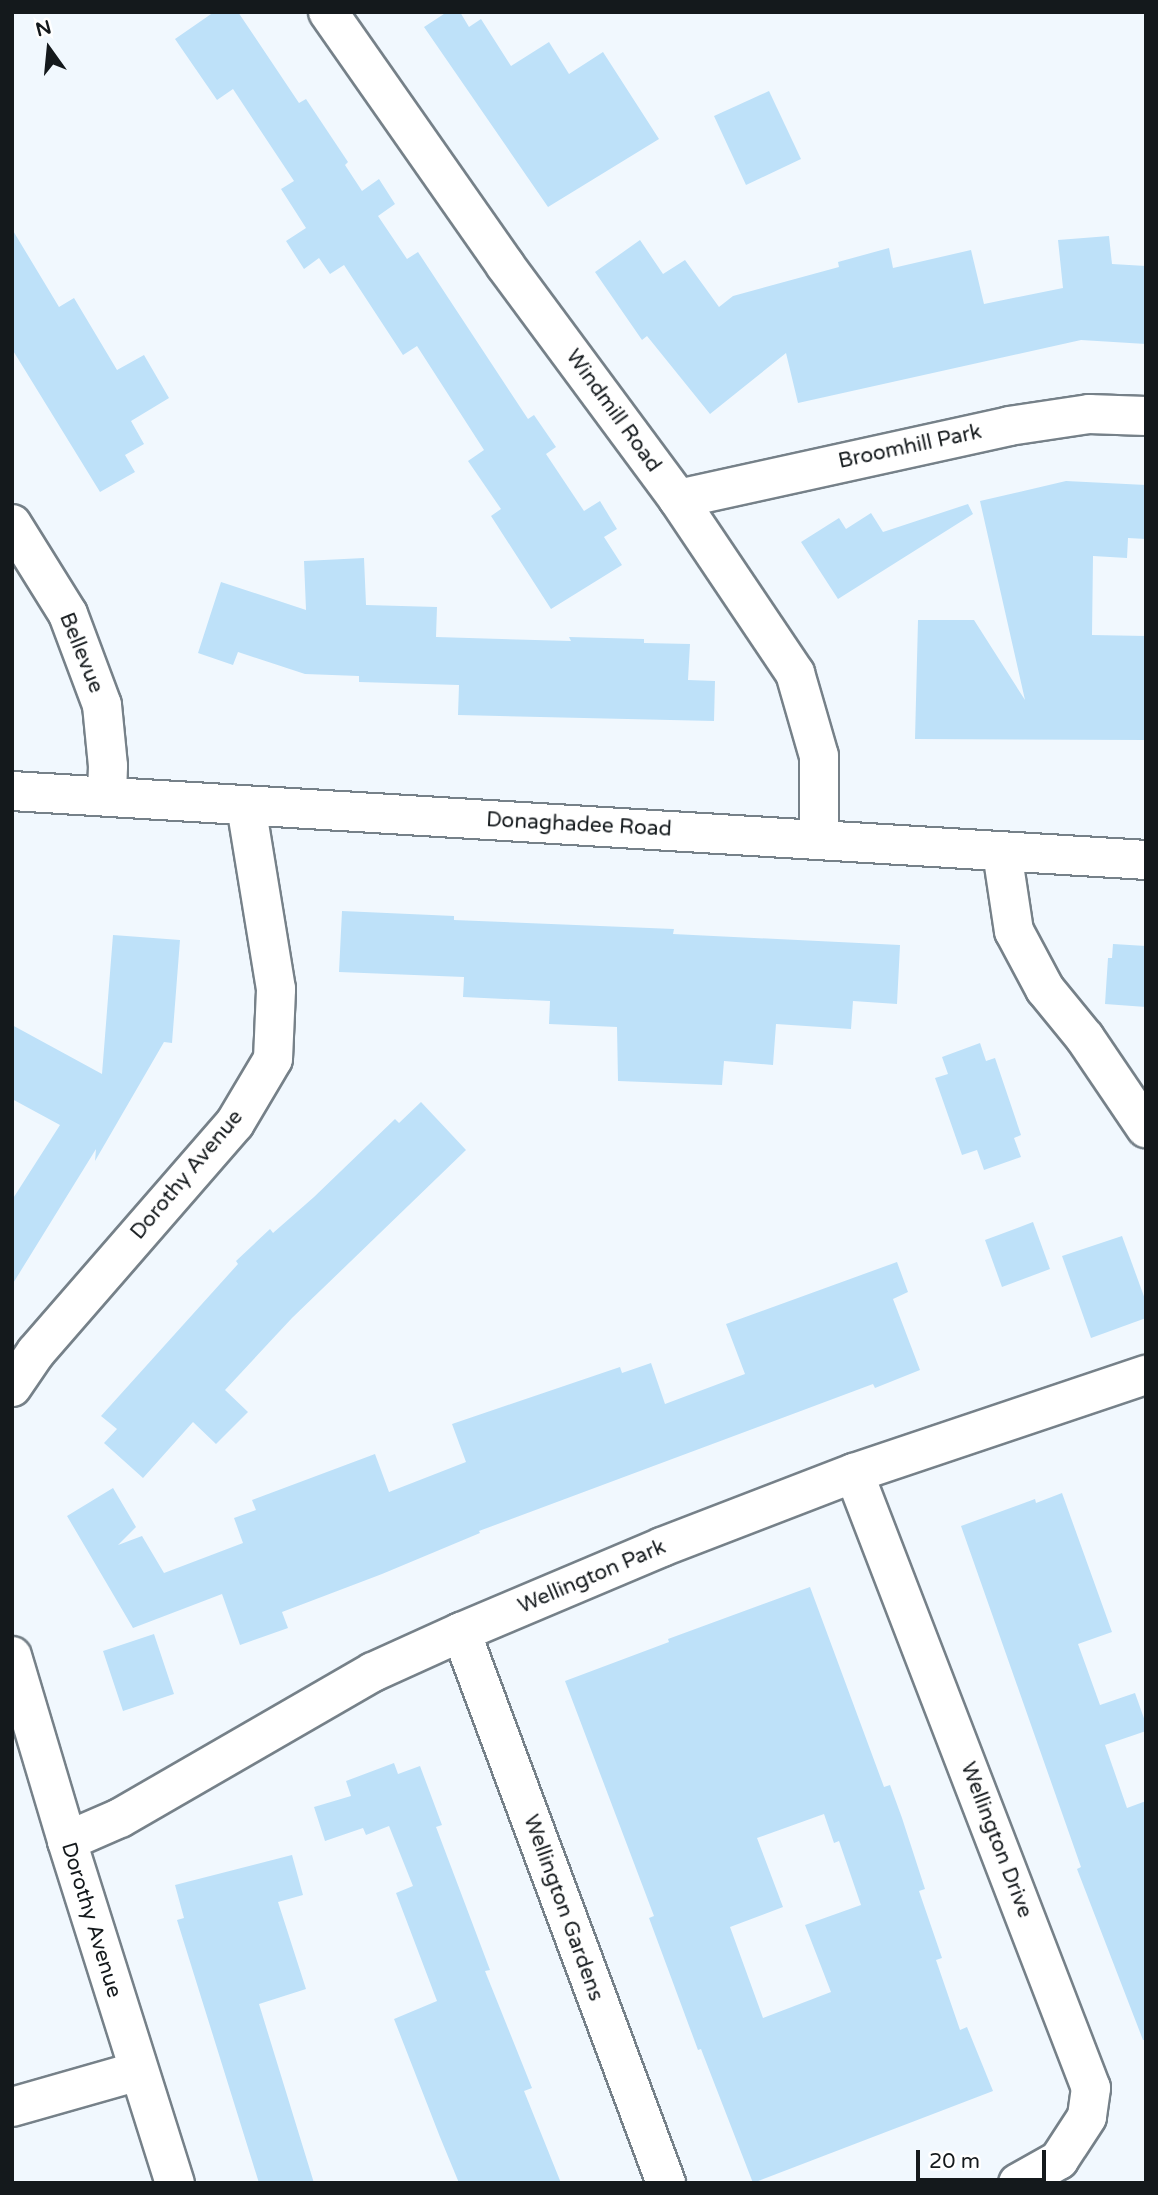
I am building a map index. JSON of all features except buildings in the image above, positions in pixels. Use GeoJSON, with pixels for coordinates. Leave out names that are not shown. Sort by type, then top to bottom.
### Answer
{"type":"FeatureCollection","features":[{"type":"Feature","properties":{"kind":"street","name":"Windmill Road"},"geometry":{"type":"LineString","coordinates":[[328,12],[505,265],[678,499],[795,673],[819,755],[819,840]]}},
{"type":"Feature","properties":{"kind":"street","name":"Broomhill Park"},"geometry":{"type":"LineString","coordinates":[[678,499],[1009,426],[1090,414],[1146,416]]}},
{"type":"Feature","properties":{"kind":"street","name":"Bellevue"},"geometry":{"type":"LineString","coordinates":[[12,524],[68,614],[102,705],[108,766],[107,796]]}},
{"type":"Feature","properties":{"kind":"street","name":"Donaghadee Road"},"geometry":{"type":"LineString","coordinates":[[12,790],[1146,860]]}},
{"type":"Feature","properties":{"kind":"street","name":"Dorothy Avenue"},"geometry":{"type":"LineString","coordinates":[[12,1387],[36,1352],[235,1123],[273,1059],[276,989],[246,805]]}},
{"type":"Feature","properties":{"kind":"street"},"geometry":{"type":"LineString","coordinates":[[1002,852],[1014,931],[1045,989],[1085,1038],[1146,1128]]}},
{"type":"Feature","properties":{"kind":"street","name":"Wellington Park"},"geometry":{"type":"LineString","coordinates":[[67,1841],[120,1818],[373,1672],[461,1632],[662,1547],[854,1474],[1146,1376]]}},
{"type":"Feature","properties":{"kind":"street","name":"Wellington Drive"},"geometry":{"type":"LineString","coordinates":[[854,1474],[1091,2088],[1087,2117],[1059,2160],[1018,2183]]}},
{"type":"Feature","properties":{"kind":"street","name":"Wellington Gardens"},"geometry":{"type":"LineString","coordinates":[[461,1632],[666,2183]]}},
{"type":"Feature","properties":{"kind":"street","name":"Dorothy Avenue"},"geometry":{"type":"LineString","coordinates":[[13,1661],[138,2071],[175,2183]]}},
{"type":"Feature","properties":{"kind":"street"},"geometry":{"type":"LineString","coordinates":[[12,2107],[138,2071]]}}]}
